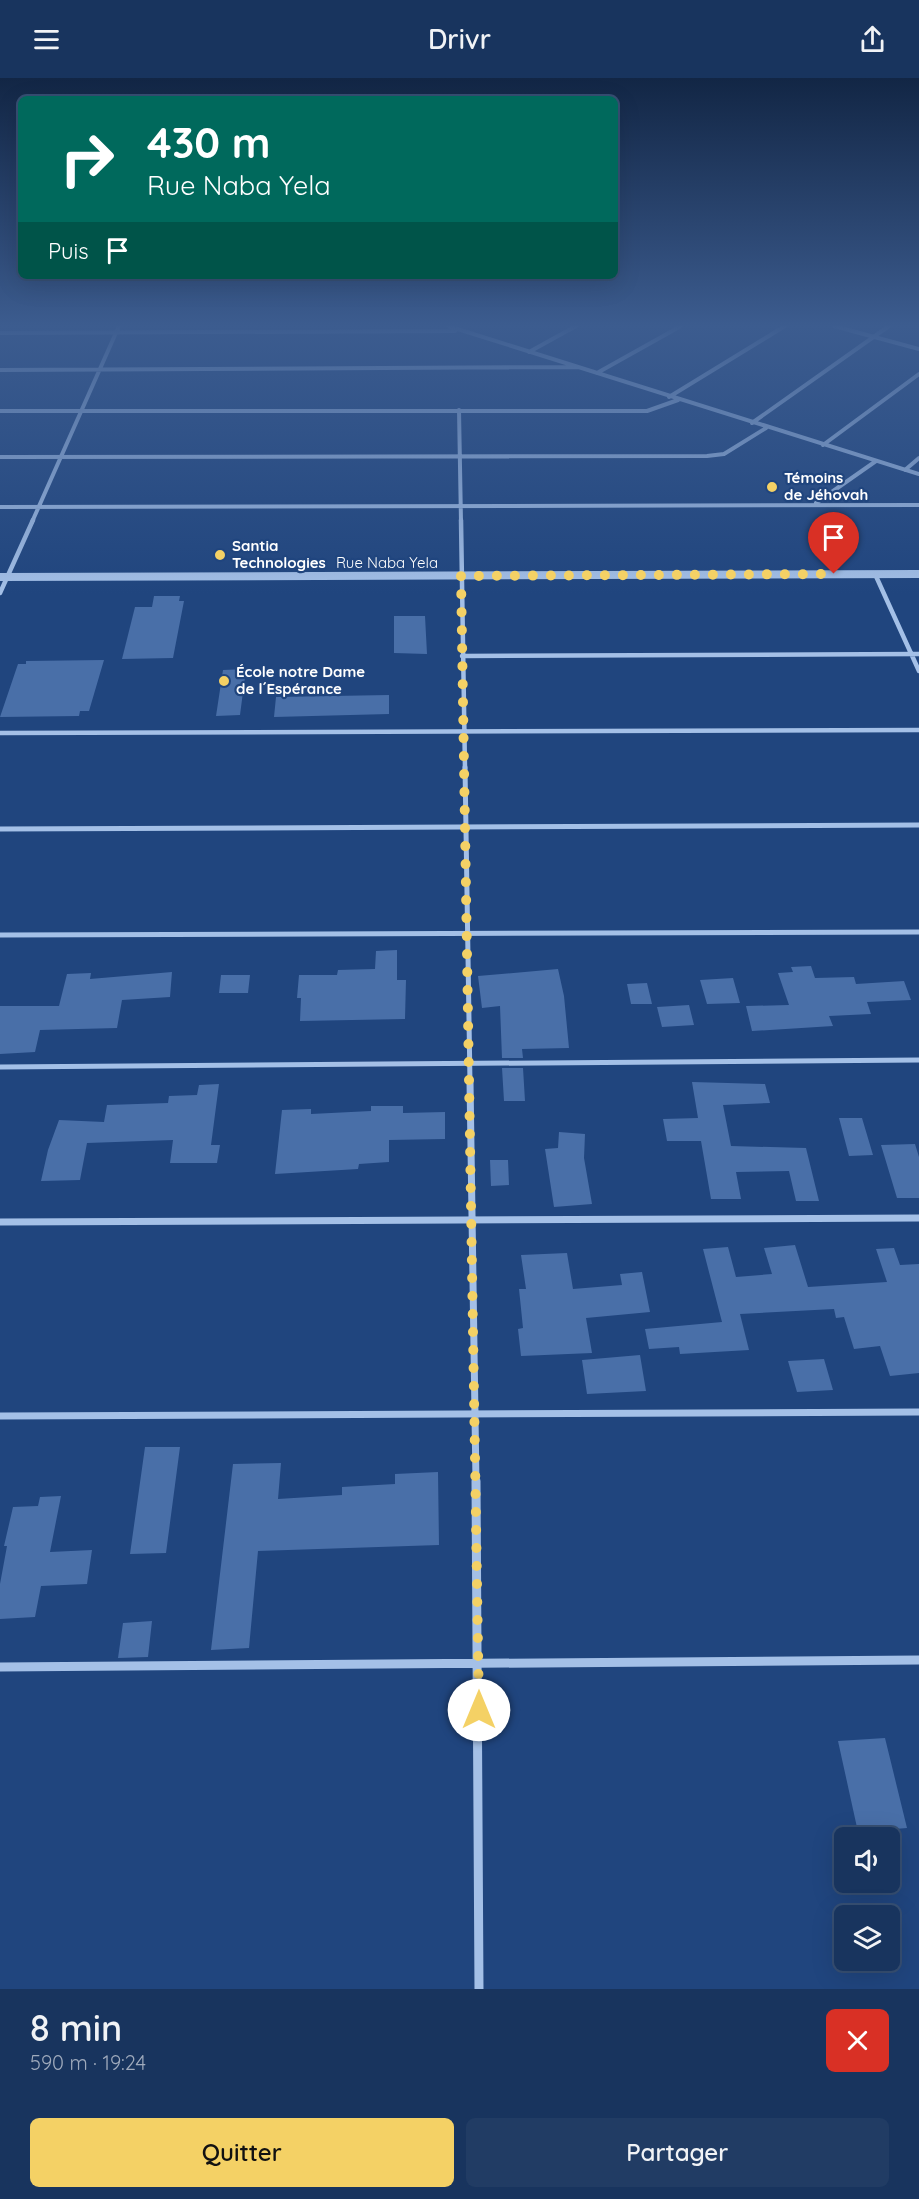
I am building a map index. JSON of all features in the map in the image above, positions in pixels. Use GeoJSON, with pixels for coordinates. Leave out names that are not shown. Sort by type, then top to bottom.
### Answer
{"type":"FeatureCollection","features":[{"type":"Feature","properties":{"kind":"street"},"geometry":{"type":"LineString","coordinates":[[0,593],[4,577],[79,415]]}},
{"type":"Feature","properties":{"kind":"street"},"geometry":{"type":"LineString","coordinates":[[459,415],[476,1416],[479,1989]]}},
{"type":"Feature","properties":{"kind":"street"},"geometry":{"type":"LineString","coordinates":[[728,415],[919,474]]}},
{"type":"Feature","properties":{"kind":"street"},"geometry":{"type":"LineString","coordinates":[[752,423],[763,415]]}},
{"type":"Feature","properties":{"kind":"street"},"geometry":{"type":"LineString","coordinates":[[823,445],[863,415]]}},
{"type":"Feature","properties":{"kind":"street"},"geometry":{"type":"LineString","coordinates":[[0,457],[718,455],[737,447],[766,428]]}},
{"type":"Feature","properties":{"kind":"street"},"geometry":{"type":"LineString","coordinates":[[905,470],[919,458]]}},
{"type":"Feature","properties":{"kind":"street"},"geometry":{"type":"LineString","coordinates":[[816,503],[876,461]]}},
{"type":"Feature","properties":{"kind":"street"},"geometry":{"type":"LineString","coordinates":[[0,507],[816,503],[919,505]]}},
{"type":"Feature","properties":{"kind":"street"},"geometry":{"type":"LineString","coordinates":[[874,574],[919,671]]}},
{"type":"Feature","properties":{"kind":"street","name":"Rue Naba Yela"},"geometry":{"type":"LineString","coordinates":[[4,577],[919,574]]}},
{"type":"Feature","properties":{"kind":"street"},"geometry":{"type":"LineString","coordinates":[[462,656],[919,654]]}},
{"type":"Feature","properties":{"kind":"street"},"geometry":{"type":"LineString","coordinates":[[0,734],[919,730]]}},
{"type":"Feature","properties":{"kind":"street"},"geometry":{"type":"LineString","coordinates":[[0,829],[919,825]]}},
{"type":"Feature","properties":{"kind":"street"},"geometry":{"type":"LineString","coordinates":[[0,935],[919,932]]}},
{"type":"Feature","properties":{"kind":"street"},"geometry":{"type":"LineString","coordinates":[[0,1067],[919,1060]]}},
{"type":"Feature","properties":{"kind":"street"},"geometry":{"type":"LineString","coordinates":[[0,1222],[919,1218]]}},
{"type":"Feature","properties":{"kind":"street"},"geometry":{"type":"LineString","coordinates":[[0,1416],[476,1416],[919,1412]]}},
{"type":"Feature","properties":{"kind":"street"},"geometry":{"type":"LineString","coordinates":[[0,1667],[919,1660]]}},
{"type":"Feature","properties":{"kind":"building"},"geometry":{"type":"Polygon","coordinates":[[[154,596],[180,596],[179,601],[184,601],[173,658],[122,659],[135,607],[152,607],[154,596]]]}},
{"type":"Feature","properties":{"kind":"building"},"geometry":{"type":"Polygon","coordinates":[[[394,616],[425,616],[427,654],[394,653],[394,616]]]}},
{"type":"Feature","properties":{"kind":"building"},"geometry":{"type":"Polygon","coordinates":[[[104,660],[89,711],[80,711],[79,716],[0,717],[18,664],[26,664],[26,661],[104,660]]]}},
{"type":"Feature","properties":{"kind":"building"},"geometry":{"type":"Polygon","coordinates":[[[246,669],[240,715],[216,716],[223,670],[246,669]]]}},
{"type":"Feature","properties":{"kind":"building"},"geometry":{"type":"Polygon","coordinates":[[[389,695],[389,714],[274,717],[276,697],[389,695]]]}},
{"type":"Feature","properties":{"kind":"building"},"geometry":{"type":"Polygon","coordinates":[[[397,950],[397,980],[406,980],[405,1019],[300,1021],[301,998],[297,998],[299,975],[337,975],[338,970],[375,969],[376,951],[397,950]]]}},
{"type":"Feature","properties":{"kind":"building"},"geometry":{"type":"Polygon","coordinates":[[[811,966],[815,978],[854,977],[856,984],[904,981],[911,1000],[867,1002],[871,1014],[829,1016],[833,1026],[752,1031],[746,1006],[789,1005],[778,973],[793,972],[791,967],[811,966]]]}},
{"type":"Feature","properties":{"kind":"building"},"geometry":{"type":"Polygon","coordinates":[[[558,969],[564,996],[569,1048],[522,1049],[523,1058],[502,1058],[500,1006],[482,1008],[478,976],[558,969]]]}},
{"type":"Feature","properties":{"kind":"building"},"geometry":{"type":"Polygon","coordinates":[[[172,972],[170,997],[122,1000],[117,1028],[40,1030],[35,1052],[0,1054],[0,1006],[59,1006],[67,974],[91,973],[90,979],[172,972]]]}},
{"type":"Feature","properties":{"kind":"building"},"geometry":{"type":"Polygon","coordinates":[[[221,975],[250,975],[248,993],[219,993],[221,975]]]}},
{"type":"Feature","properties":{"kind":"building"},"geometry":{"type":"Polygon","coordinates":[[[733,978],[740,1003],[707,1004],[700,980],[733,978]]]}},
{"type":"Feature","properties":{"kind":"building"},"geometry":{"type":"Polygon","coordinates":[[[647,983],[652,1004],[631,1004],[627,984],[647,983]]]}},
{"type":"Feature","properties":{"kind":"building"},"geometry":{"type":"Polygon","coordinates":[[[689,1005],[694,1025],[662,1027],[657,1007],[689,1005]]]}},
{"type":"Feature","properties":{"kind":"building"},"geometry":{"type":"Polygon","coordinates":[[[502,1068],[523,1068],[525,1101],[504,1101],[502,1068]]]}},
{"type":"Feature","properties":{"kind":"building"},"geometry":{"type":"Polygon","coordinates":[[[692,1082],[765,1084],[770,1103],[723,1105],[731,1146],[806,1148],[819,1201],[796,1201],[789,1171],[736,1172],[741,1199],[711,1199],[701,1141],[667,1141],[663,1119],[698,1118],[692,1082]]]}},
{"type":"Feature","properties":{"kind":"building"},"geometry":{"type":"Polygon","coordinates":[[[219,1084],[211,1145],[220,1145],[217,1163],[170,1163],[173,1140],[87,1143],[80,1180],[41,1181],[48,1150],[59,1120],[104,1122],[107,1105],[168,1103],[169,1096],[197,1095],[199,1085],[219,1084]]]}},
{"type":"Feature","properties":{"kind":"building"},"geometry":{"type":"Polygon","coordinates":[[[371,1106],[403,1106],[403,1113],[445,1112],[445,1139],[389,1140],[389,1162],[359,1164],[358,1169],[275,1174],[282,1110],[311,1109],[311,1114],[371,1111],[371,1106]]]}},
{"type":"Feature","properties":{"kind":"building"},"geometry":{"type":"Polygon","coordinates":[[[839,1118],[862,1118],[873,1155],[849,1156],[839,1118]]]}},
{"type":"Feature","properties":{"kind":"building"},"geometry":{"type":"Polygon","coordinates":[[[559,1132],[585,1134],[584,1158],[592,1204],[554,1207],[545,1149],[558,1148],[559,1132]]]}},
{"type":"Feature","properties":{"kind":"building"},"geometry":{"type":"Polygon","coordinates":[[[915,1144],[919,1157],[919,1198],[897,1198],[881,1145],[915,1144]]]}},
{"type":"Feature","properties":{"kind":"building"},"geometry":{"type":"Polygon","coordinates":[[[490,1160],[508,1160],[509,1185],[491,1186],[490,1160]]]}},
{"type":"Feature","properties":{"kind":"building"},"geometry":{"type":"Polygon","coordinates":[[[795,1245],[808,1287],[887,1282],[876,1249],[894,1248],[900,1265],[919,1264],[919,1373],[890,1376],[880,1346],[854,1349],[844,1317],[836,1318],[834,1309],[740,1314],[749,1350],[680,1354],[679,1347],[649,1349],[645,1329],[722,1322],[703,1249],[728,1247],[736,1277],[772,1274],[764,1248],[795,1245]]]}},
{"type":"Feature","properties":{"kind":"building"},"geometry":{"type":"Polygon","coordinates":[[[567,1253],[573,1289],[622,1285],[620,1274],[642,1272],[650,1312],[586,1318],[592,1353],[521,1356],[518,1329],[523,1328],[519,1289],[526,1289],[521,1255],[567,1253]]]}},
{"type":"Feature","properties":{"kind":"building"},"geometry":{"type":"Polygon","coordinates":[[[640,1355],[646,1391],[587,1394],[582,1360],[640,1355]]]}},
{"type":"Feature","properties":{"kind":"building"},"geometry":{"type":"Polygon","coordinates":[[[824,1359],[833,1390],[797,1392],[788,1361],[824,1359]]]}},
{"type":"Feature","properties":{"kind":"building"},"geometry":{"type":"Polygon","coordinates":[[[145,1447],[180,1447],[166,1553],[130,1554],[145,1447]]]}},
{"type":"Feature","properties":{"kind":"building"},"geometry":{"type":"Polygon","coordinates":[[[281,1463],[278,1499],[342,1495],[342,1487],[395,1484],[395,1474],[438,1472],[439,1545],[258,1551],[249,1648],[211,1650],[233,1464],[281,1463]]]}},
{"type":"Feature","properties":{"kind":"building"},"geometry":{"type":"Polygon","coordinates":[[[61,1496],[50,1552],[92,1550],[87,1584],[41,1586],[35,1617],[0,1619],[0,1584],[7,1546],[4,1546],[13,1507],[38,1506],[40,1497],[61,1496]]]}},
{"type":"Feature","properties":{"kind":"building"},"geometry":{"type":"Polygon","coordinates":[[[152,1621],[148,1657],[118,1658],[123,1623],[152,1621]]]}},
{"type":"Feature","properties":{"kind":"building"},"geometry":{"type":"Polygon","coordinates":[[[885,1738],[907,1828],[857,1827],[838,1741],[885,1738]]]}},
{"type":"Feature","properties":{"kind":"place","name":"Témoins de Jéhovah"},"geometry":{"type":"Point","coordinates":[772,487]}},
{"type":"Feature","properties":{"kind":"place","name":"Santia Technologies"},"geometry":{"type":"Point","coordinates":[220,555]}},
{"type":"Feature","properties":{"kind":"place","name":"École notre Dame de l´Espérance"},"geometry":{"type":"Point","coordinates":[224,681]}},
{"type":"Feature","properties":{"kind":"route"},"geometry":{"type":"LineString","coordinates":[[479,1710],[461,576],[834,574]]}}]}
